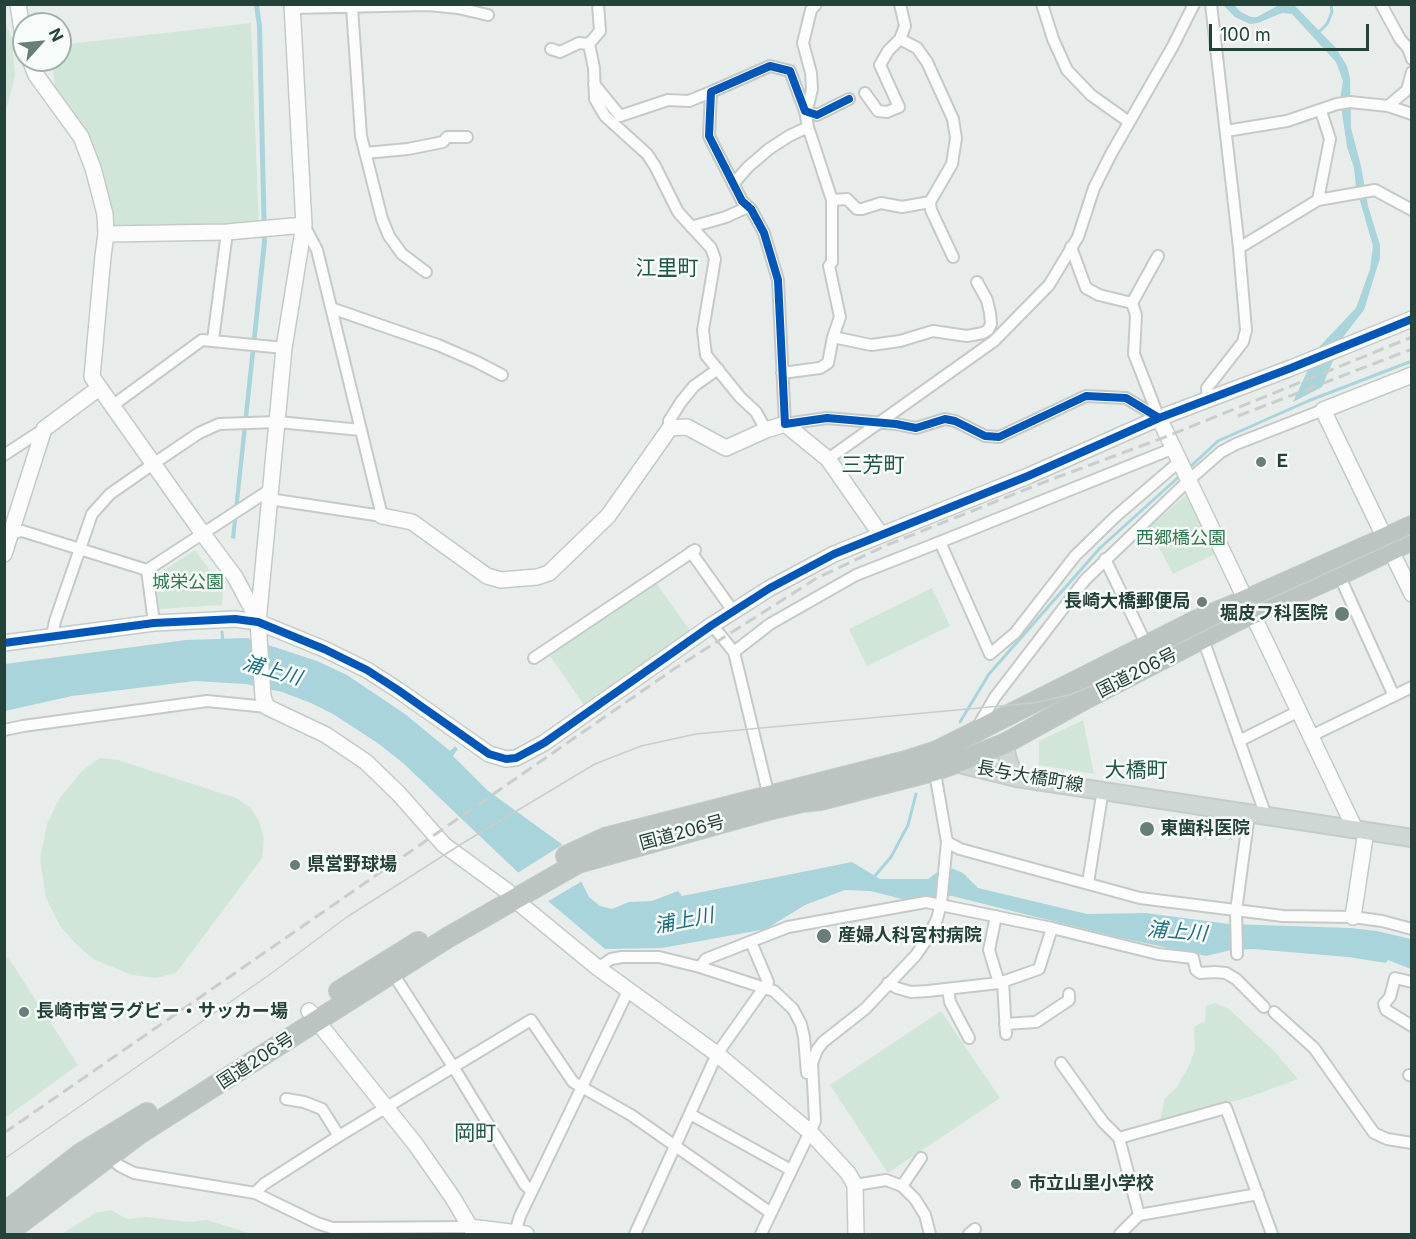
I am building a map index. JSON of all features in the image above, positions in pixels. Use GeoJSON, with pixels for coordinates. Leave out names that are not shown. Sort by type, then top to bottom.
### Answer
{"type":"FeatureCollection","features":[{"type":"Feature","properties":{"kind":"highway","name":"国道206号"},"geometry":{"type":"LineString","coordinates":[[770,802],[820,800],[933,771],[1004,744],[1203,639],[1249,607],[1263,610],[1339,576],[1412,526]]}},
{"type":"Feature","properties":{"kind":"highway","name":"国道206号"},"geometry":{"type":"LineString","coordinates":[[6,1234],[139,1134],[313,1017],[389,967],[605,838],[770,802],[937,751],[1195,621],[1249,607],[1387,544],[1412,540]]}},
{"type":"Feature","properties":{"kind":"highway","name":"国道206号"},"geometry":{"type":"LineString","coordinates":[[4,1213],[80,1154],[313,1017]]}},
{"type":"Feature","properties":{"kind":"main road"},"geometry":{"type":"LineString","coordinates":[[1004,744],[1009,763],[1017,778]]}},
{"type":"Feature","properties":{"kind":"main road","name":"長与大橋町線"},"geometry":{"type":"LineString","coordinates":[[937,751],[953,764],[1017,778],[1103,789],[1412,838]]}},
{"type":"Feature","properties":{"kind":"street"},"geometry":{"type":"LineString","coordinates":[[589,44],[600,31],[598,4]]}},
{"type":"Feature","properties":{"kind":"street"},"geometry":{"type":"LineString","coordinates":[[805,111],[812,88],[811,73],[803,43],[811,10],[816,4]]}},
{"type":"Feature","properties":{"kind":"street"},"geometry":{"type":"LineString","coordinates":[[865,93],[878,111],[887,112],[899,107],[880,65],[888,51],[900,39],[905,26],[900,4]]}},
{"type":"Feature","properties":{"kind":"street"},"geometry":{"type":"LineString","coordinates":[[1042,4],[1053,39],[1068,70],[1091,95],[1129,122]]}},
{"type":"Feature","properties":{"kind":"street"},"geometry":{"type":"LineString","coordinates":[[828,459],[994,341],[1049,285],[1078,237],[1094,188],[1194,4]]}},
{"type":"Feature","properties":{"kind":"street"},"geometry":{"type":"LineString","coordinates":[[1208,399],[1207,388],[1243,342],[1246,330],[1211,4]]}},
{"type":"Feature","properties":{"kind":"street"},"geometry":{"type":"LineString","coordinates":[[1381,4],[1400,39],[1410,51]]}},
{"type":"Feature","properties":{"kind":"street"},"geometry":{"type":"LineString","coordinates":[[265,702],[258,622],[284,348],[303,225],[292,6],[428,5],[458,8],[488,15]]}},
{"type":"Feature","properties":{"kind":"street"},"geometry":{"type":"LineString","coordinates":[[352,7],[361,136],[382,219],[389,236],[402,254],[426,272]]}},
{"type":"Feature","properties":{"kind":"street"},"geometry":{"type":"LineString","coordinates":[[900,39],[917,48],[927,62],[934,74],[955,129],[956,138],[951,164],[930,202],[931,210],[953,257]]}},
{"type":"Feature","properties":{"kind":"street"},"geometry":{"type":"LineString","coordinates":[[551,49],[560,52],[579,43],[589,44]]}},
{"type":"Feature","properties":{"kind":"street"},"geometry":{"type":"LineString","coordinates":[[589,44],[594,68],[595,99],[605,116],[647,154],[678,212],[711,248],[715,259],[703,330],[706,355],[740,397],[756,412],[766,430]]}},
{"type":"Feature","properties":{"kind":"street"},"geometry":{"type":"LineString","coordinates":[[593,84],[620,116],[668,100],[689,101],[770,66],[789,71],[805,111],[832,200],[832,262],[829,266],[840,317],[828,363],[820,368],[782,373]]}},
{"type":"Feature","properties":{"kind":"street"},"geometry":{"type":"LineString","coordinates":[[35,72],[81,137],[93,168],[105,214],[106,234],[93,377],[203,534],[236,577],[258,622]]}},
{"type":"Feature","properties":{"kind":"street"},"geometry":{"type":"LineString","coordinates":[[1388,106],[1407,90],[1412,72]]}},
{"type":"Feature","properties":{"kind":"street"},"geometry":{"type":"LineString","coordinates":[[711,92],[709,136],[742,201],[764,233],[778,280],[785,424],[828,459],[881,534]]}},
{"type":"Feature","properties":{"kind":"street"},"geometry":{"type":"LineString","coordinates":[[805,111],[817,115],[849,99]]}},
{"type":"Feature","properties":{"kind":"street"},"geometry":{"type":"LineString","coordinates":[[1226,130],[1287,122],[1337,104],[1350,102],[1388,106],[1412,114]]}},
{"type":"Feature","properties":{"kind":"street"},"geometry":{"type":"LineString","coordinates":[[1318,200],[1330,139],[1321,111]]}},
{"type":"Feature","properties":{"kind":"street"},"geometry":{"type":"LineString","coordinates":[[733,184],[769,149],[808,127]]}},
{"type":"Feature","properties":{"kind":"street"},"geometry":{"type":"LineString","coordinates":[[365,153],[408,149],[443,142],[447,137],[467,136]]}},
{"type":"Feature","properties":{"kind":"street"},"geometry":{"type":"LineString","coordinates":[[1239,248],[1318,200],[1375,190],[1412,210]]}},
{"type":"Feature","properties":{"kind":"street"},"geometry":{"type":"LineString","coordinates":[[832,200],[847,199],[857,209],[881,202],[902,207],[930,202]]}},
{"type":"Feature","properties":{"kind":"street"},"geometry":{"type":"LineString","coordinates":[[692,227],[726,217],[748,207]]}},
{"type":"Feature","properties":{"kind":"street"},"geometry":{"type":"LineString","coordinates":[[106,234],[227,232],[303,225]]}},
{"type":"Feature","properties":{"kind":"street"},"geometry":{"type":"LineString","coordinates":[[303,225],[317,250],[382,516]]}},
{"type":"Feature","properties":{"kind":"street"},"geometry":{"type":"LineString","coordinates":[[213,340],[227,232]]}},
{"type":"Feature","properties":{"kind":"street"},"geometry":{"type":"LineString","coordinates":[[1071,248],[1086,288],[1132,303]]}},
{"type":"Feature","properties":{"kind":"street"},"geometry":{"type":"LineString","coordinates":[[1158,256],[1132,303],[1136,315],[1134,354],[1159,417],[1249,607],[1311,736],[1361,830],[1353,917]]}},
{"type":"Feature","properties":{"kind":"street"},"geometry":{"type":"LineString","coordinates":[[833,337],[871,345],[900,341],[933,331],[967,336],[983,333],[991,324],[990,313],[987,300],[976,282]]}},
{"type":"Feature","properties":{"kind":"street"},"geometry":{"type":"LineString","coordinates":[[331,308],[438,345],[502,375]]}},
{"type":"Feature","properties":{"kind":"street"},"geometry":{"type":"LineString","coordinates":[[4,643],[154,623],[215,619],[258,622],[368,670],[489,754],[506,759],[526,754],[733,611],[770,588],[834,554],[1028,476],[1159,417],[1291,368],[1412,319]]}},
{"type":"Feature","properties":{"kind":"street"},"geometry":{"type":"LineString","coordinates":[[112,406],[202,340],[284,348]]}},
{"type":"Feature","properties":{"kind":"street"},"geometry":{"type":"LineString","coordinates":[[8,534],[22,531],[147,570],[270,494],[412,522],[487,576],[501,580],[537,577],[549,573],[608,516],[670,428],[669,421],[681,402],[694,386],[718,369]]}},
{"type":"Feature","properties":{"kind":"street"},"geometry":{"type":"LineString","coordinates":[[734,652],[770,624],[856,575],[940,542],[1183,466],[1412,375]]}},
{"type":"Feature","properties":{"kind":"street"},"geometry":{"type":"LineString","coordinates":[[4,455],[44,429],[99,388]]}},
{"type":"Feature","properties":{"kind":"street"},"geometry":{"type":"LineString","coordinates":[[670,428],[687,427],[726,448],[785,424],[827,418],[916,428],[945,419],[955,421],[985,436],[999,437],[1086,396],[1126,398],[1159,417]]}},
{"type":"Feature","properties":{"kind":"street"},"geometry":{"type":"LineString","coordinates":[[1323,410],[1412,594]]}},
{"type":"Feature","properties":{"kind":"street"},"geometry":{"type":"LineString","coordinates":[[52,635],[78,549],[92,514],[100,504],[199,433],[219,424],[278,422],[361,430]]}},
{"type":"Feature","properties":{"kind":"street"},"geometry":{"type":"LineString","coordinates":[[4,554],[8,534],[44,429]]}},
{"type":"Feature","properties":{"kind":"street"},"geometry":{"type":"LineString","coordinates":[[940,542],[990,654],[1015,633],[1075,556],[1115,517],[1183,466]]}},
{"type":"Feature","properties":{"kind":"street"},"geometry":{"type":"LineString","coordinates":[[974,733],[995,697],[1085,580],[1183,466]]}},
{"type":"Feature","properties":{"kind":"street"},"geometry":{"type":"LineString","coordinates":[[534,658],[693,551],[733,611]]}},
{"type":"Feature","properties":{"kind":"street"},"geometry":{"type":"LineString","coordinates":[[1105,559],[1147,646]]}},
{"type":"Feature","properties":{"kind":"street"},"geometry":{"type":"LineString","coordinates":[[147,570],[154,623]]}},
{"type":"Feature","properties":{"kind":"street"},"geometry":{"type":"LineString","coordinates":[[1339,576],[1394,696]]}},
{"type":"Feature","properties":{"kind":"street"},"geometry":{"type":"LineString","coordinates":[[712,625],[734,652],[770,802]]}},
{"type":"Feature","properties":{"kind":"street"},"geometry":{"type":"LineString","coordinates":[[1203,639],[1239,741],[1257,815],[1236,911],[1237,954]]}},
{"type":"Feature","properties":{"kind":"street"},"geometry":{"type":"LineString","coordinates":[[1311,736],[1412,687]]}},
{"type":"Feature","properties":{"kind":"street"},"geometry":{"type":"LineString","coordinates":[[4,730],[207,701],[265,702],[326,735],[366,762],[399,794],[444,845],[518,890],[598,968],[717,1054],[810,1132],[848,1173],[855,1185],[856,1234]]}},
{"type":"Feature","properties":{"kind":"street"},"geometry":{"type":"LineString","coordinates":[[1239,741],[1299,711]]}},
{"type":"Feature","properties":{"kind":"street"},"geometry":{"type":"LineString","coordinates":[[760,1234],[815,1121],[812,1063],[817,1050],[823,1042],[865,1009],[916,955],[937,919],[947,842],[933,771],[937,751]]}},
{"type":"Feature","properties":{"kind":"street"},"geometry":{"type":"LineString","coordinates":[[1088,883],[1103,789]]}},
{"type":"Feature","properties":{"kind":"street"},"geometry":{"type":"LineString","coordinates":[[947,842],[960,849],[1140,898],[1283,916],[1353,917],[1382,921],[1412,929]]}},
{"type":"Feature","properties":{"kind":"street"},"geometry":{"type":"LineString","coordinates":[[700,967],[706,959],[788,927],[941,900],[996,916],[1158,954],[1194,958],[1196,970],[1200,973],[1227,973],[1314,1048],[1374,1133],[1387,1139],[1412,1143]]}},
{"type":"Feature","properties":{"kind":"street"},"geometry":{"type":"LineString","coordinates":[[996,916],[989,950],[1001,982],[1006,1029],[1036,1022],[1069,1000],[1069,994]]}},
{"type":"Feature","properties":{"kind":"street"},"geometry":{"type":"LineString","coordinates":[[888,983],[911,992],[1001,982],[1039,969],[1052,928]]}},
{"type":"Feature","properties":{"kind":"street"},"geometry":{"type":"LineString","coordinates":[[635,1234],[717,1054],[768,982],[751,942]]}},
{"type":"Feature","properties":{"kind":"street"},"geometry":{"type":"LineString","coordinates":[[598,968],[611,959],[622,957],[659,957],[700,967],[774,991],[793,1010],[801,1024],[809,1091],[814,1102]]}},
{"type":"Feature","properties":{"kind":"street"},"geometry":{"type":"LineString","coordinates":[[389,967],[525,1185],[532,1191]]}},
{"type":"Feature","properties":{"kind":"street"},"geometry":{"type":"LineString","coordinates":[[1412,982],[1395,978],[1390,997],[1384,1004],[1386,1010],[1412,1026]]}},
{"type":"Feature","properties":{"kind":"street"},"geometry":{"type":"LineString","coordinates":[[948,989],[950,1002],[969,1038]]}},
{"type":"Feature","properties":{"kind":"street"},"geometry":{"type":"LineString","coordinates":[[108,1156],[120,1166],[134,1173],[255,1193],[332,1228],[470,1227],[490,1232],[521,1234],[520,1216],[628,991]]}},
{"type":"Feature","properties":{"kind":"street"},"geometry":{"type":"LineString","coordinates":[[313,1017],[432,1166],[470,1227]]}},
{"type":"Feature","properties":{"kind":"street"},"geometry":{"type":"LineString","coordinates":[[255,1193],[264,1184],[531,1020],[573,1082],[631,1115],[771,1213]]}},
{"type":"Feature","properties":{"kind":"street"},"geometry":{"type":"LineString","coordinates":[[1061,1063],[1103,1122],[1119,1138],[1139,1215]]}},
{"type":"Feature","properties":{"kind":"street"},"geometry":{"type":"LineString","coordinates":[[286,1099],[304,1102],[322,1109],[339,1137]]}},
{"type":"Feature","properties":{"kind":"street"},"geometry":{"type":"LineString","coordinates":[[1119,1138],[1226,1108],[1272,1234]]}},
{"type":"Feature","properties":{"kind":"street"},"geometry":{"type":"LineString","coordinates":[[690,1114],[791,1170]]}},
{"type":"Feature","properties":{"kind":"street"},"geometry":{"type":"LineString","coordinates":[[902,1186],[921,1158]]}},
{"type":"Feature","properties":{"kind":"street"},"geometry":{"type":"LineString","coordinates":[[855,1185],[886,1179],[902,1186],[915,1198],[925,1215],[930,1234]]}},
{"type":"Feature","properties":{"kind":"street"},"geometry":{"type":"LineString","coordinates":[[1120,1234],[1139,1215],[1258,1194]]}},
{"type":"Feature","properties":{"kind":"green space"},"geometry":{"type":"Polygon","coordinates":[[[5,21],[12,39],[12,72],[15,72],[15,76],[5,113],[5,21]]]}},
{"type":"Feature","properties":{"kind":"green space"},"geometry":{"type":"Polygon","coordinates":[[[251,23],[259,226],[109,230],[101,178],[56,96],[53,72],[72,72],[72,44],[251,23]]]}},
{"type":"Feature","properties":{"kind":"green space","name":"西郷橋公園"},"geometry":{"type":"Polygon","coordinates":[[[1187,494],[1215,554],[1173,574],[1149,528],[1187,494]]]}},
{"type":"Feature","properties":{"kind":"green space","name":"城栄公園"},"geometry":{"type":"Polygon","coordinates":[[[195,550],[223,589],[222,605],[159,609],[155,576],[195,550]]]}},
{"type":"Feature","properties":{"kind":"green space"},"geometry":{"type":"Polygon","coordinates":[[[655,581],[690,631],[584,705],[550,656],[655,581]]]}},
{"type":"Feature","properties":{"kind":"green space"},"geometry":{"type":"Polygon","coordinates":[[[932,588],[950,626],[867,666],[849,629],[932,588]]]}},
{"type":"Feature","properties":{"kind":"green space"},"geometry":{"type":"Polygon","coordinates":[[[1083,720],[1094,774],[1039,765],[1039,741],[1083,720]]]}},
{"type":"Feature","properties":{"kind":"green space","name":"県営野球場"},"geometry":{"type":"Polygon","coordinates":[[[100,758],[118,760],[236,798],[251,808],[259,821],[264,838],[262,858],[176,973],[156,978],[132,975],[93,959],[60,926],[46,898],[40,859],[47,824],[59,799],[82,771],[100,758]]]}},
{"type":"Feature","properties":{"kind":"green space","name":"長崎市営ラグビー・サッカー場"},"geometry":{"type":"Polygon","coordinates":[[[8,957],[78,1065],[5,1118],[4,960],[8,957]]]}},
{"type":"Feature","properties":{"kind":"green space"},"geometry":{"type":"Polygon","coordinates":[[[1215,1003],[1229,1009],[1275,1052],[1298,1079],[1252,1096],[1159,1124],[1165,1098],[1176,1088],[1189,1066],[1195,1049],[1194,1027],[1205,1021],[1206,1006],[1215,1003]]]}},
{"type":"Feature","properties":{"kind":"green space"},"geometry":{"type":"Polygon","coordinates":[[[941,1011],[1000,1098],[888,1173],[830,1085],[941,1011]]]}},
{"type":"Feature","properties":{"kind":"green space"},"geometry":{"type":"Polygon","coordinates":[[[111,1210],[127,1219],[146,1217],[189,1222],[207,1220],[252,1234],[62,1234],[95,1213],[111,1210]]]}},
{"type":"Feature","properties":{"kind":"water"},"geometry":{"type":"Polygon","coordinates":[[[254,5],[259,5],[262,26],[267,242],[235,539],[231,538],[262,242],[257,26],[254,5]]]}},
{"type":"Feature","properties":{"kind":"water"},"geometry":{"type":"Polygon","coordinates":[[[1223,5],[1234,5],[1251,17],[1257,17],[1279,5],[1295,6],[1336,48],[1347,66],[1350,78],[1351,128],[1368,206],[1380,245],[1380,258],[1364,310],[1343,337],[1322,387],[1293,402],[1318,348],[1356,308],[1370,269],[1373,246],[1347,147],[1340,99],[1343,81],[1336,62],[1292,14],[1282,13],[1250,24],[1235,17],[1223,5]]]}},
{"type":"Feature","properties":{"kind":"water","name":"浦上川"},"geometry":{"type":"Polygon","coordinates":[[[247,638],[317,661],[347,675],[405,714],[450,751],[455,746],[458,749],[453,756],[487,790],[563,845],[589,897],[600,906],[612,909],[629,902],[652,901],[678,891],[682,896],[852,862],[880,879],[928,879],[943,868],[963,873],[978,888],[1087,914],[1146,913],[1229,924],[1377,931],[1411,939],[1411,969],[1388,960],[1386,963],[1348,957],[1253,949],[1231,950],[1206,956],[1117,937],[952,896],[906,900],[870,891],[845,890],[805,905],[766,929],[662,948],[605,949],[548,901],[403,763],[379,744],[333,714],[311,703],[282,692],[246,684],[195,681],[72,696],[5,711],[5,664],[186,640],[247,638]]]}},
{"type":"Feature","properties":{"kind":"pier"},"geometry":{"type":"Polygon","coordinates":[[[565,843],[584,880],[545,903],[516,874],[565,843]]]}},
{"type":"Feature","properties":{"kind":"waterway"},"geometry":{"type":"LineString","coordinates":[[1317,34],[1327,24],[1332,12],[1331,4]]}},
{"type":"Feature","properties":{"kind":"waterway"},"geometry":{"type":"LineString","coordinates":[[1189,468],[1218,441],[1308,401],[1412,361]]}},
{"type":"Feature","properties":{"kind":"waterway"},"geometry":{"type":"LineString","coordinates":[[960,722],[989,674],[1100,548],[1182,474]]}},
{"type":"Feature","properties":{"kind":"waterway"},"geometry":{"type":"LineString","coordinates":[[222,632],[223,642]]}},
{"type":"Feature","properties":{"kind":"waterway"},"geometry":{"type":"LineString","coordinates":[[874,877],[891,857],[908,825],[916,794]]}},
{"type":"Feature","properties":{"kind":"tram line"},"geometry":{"type":"LineString","coordinates":[[4,1159],[269,975],[347,917],[463,843],[595,764],[641,746],[696,734],[1033,703],[1069,695],[1104,681],[1250,608],[1412,534]]}},
{"type":"Feature","properties":{"kind":"railway"},"geometry":{"type":"LineString","coordinates":[[4,1133],[674,669],[817,578],[887,545],[1047,481],[1168,436],[1412,337]]}},
{"type":"Feature","properties":{"kind":"railway"},"geometry":{"type":"LineString","coordinates":[[1238,416],[1412,349]]}},
{"type":"Feature","properties":{"kind":"cycle path"},"geometry":{"type":"LineString","coordinates":[[849,99],[817,115],[805,111],[790,71],[770,66],[711,92],[709,136],[742,201],[751,209],[764,233],[778,280],[785,424],[827,418],[916,428],[945,419],[955,421],[985,436],[999,437],[1086,396],[1126,398],[1159,418]]}},
{"type":"Feature","properties":{"kind":"cycle path"},"geometry":{"type":"LineString","coordinates":[[4,643],[154,623],[235,619],[258,622],[324,649],[367,670],[489,754],[506,759],[516,758],[544,743],[712,625],[770,588],[834,554],[1028,476],[1159,418],[1412,319]]}},
{"type":"Feature","properties":{"kind":"place","name":"Ｅ"},"geometry":{"type":"Point","coordinates":[1261,462]}},
{"type":"Feature","properties":{"kind":"place","name":"長崎大橋郵便局"},"geometry":{"type":"Point","coordinates":[1202,602]}},
{"type":"Feature","properties":{"kind":"place","name":"堀皮フ科医院"},"geometry":{"type":"Point","coordinates":[1342,614]}},
{"type":"Feature","properties":{"kind":"place","name":"東歯科医院"},"geometry":{"type":"Point","coordinates":[1147,829]}},
{"type":"Feature","properties":{"kind":"place","name":"県営野球場"},"geometry":{"type":"Point","coordinates":[295,865]}},
{"type":"Feature","properties":{"kind":"place","name":"産婦人科宮村病院"},"geometry":{"type":"Point","coordinates":[824,936]}},
{"type":"Feature","properties":{"kind":"place","name":"長崎市営ラグビー・サッカー場"},"geometry":{"type":"Point","coordinates":[24,1012]}},
{"type":"Feature","properties":{"kind":"place","name":"市立山里小学校"},"geometry":{"type":"Point","coordinates":[1016,1184]}},
{"type":"Feature","properties":{"kind":"district","name":"江里町"},"geometry":{"type":"Point","coordinates":[667,269]}},
{"type":"Feature","properties":{"kind":"district","name":"三芳町"},"geometry":{"type":"Point","coordinates":[873,466]}},
{"type":"Feature","properties":{"kind":"district","name":"大橋町"},"geometry":{"type":"Point","coordinates":[1136,771]}},
{"type":"Feature","properties":{"kind":"district","name":"岡町"},"geometry":{"type":"Point","coordinates":[475,1134]}}]}
